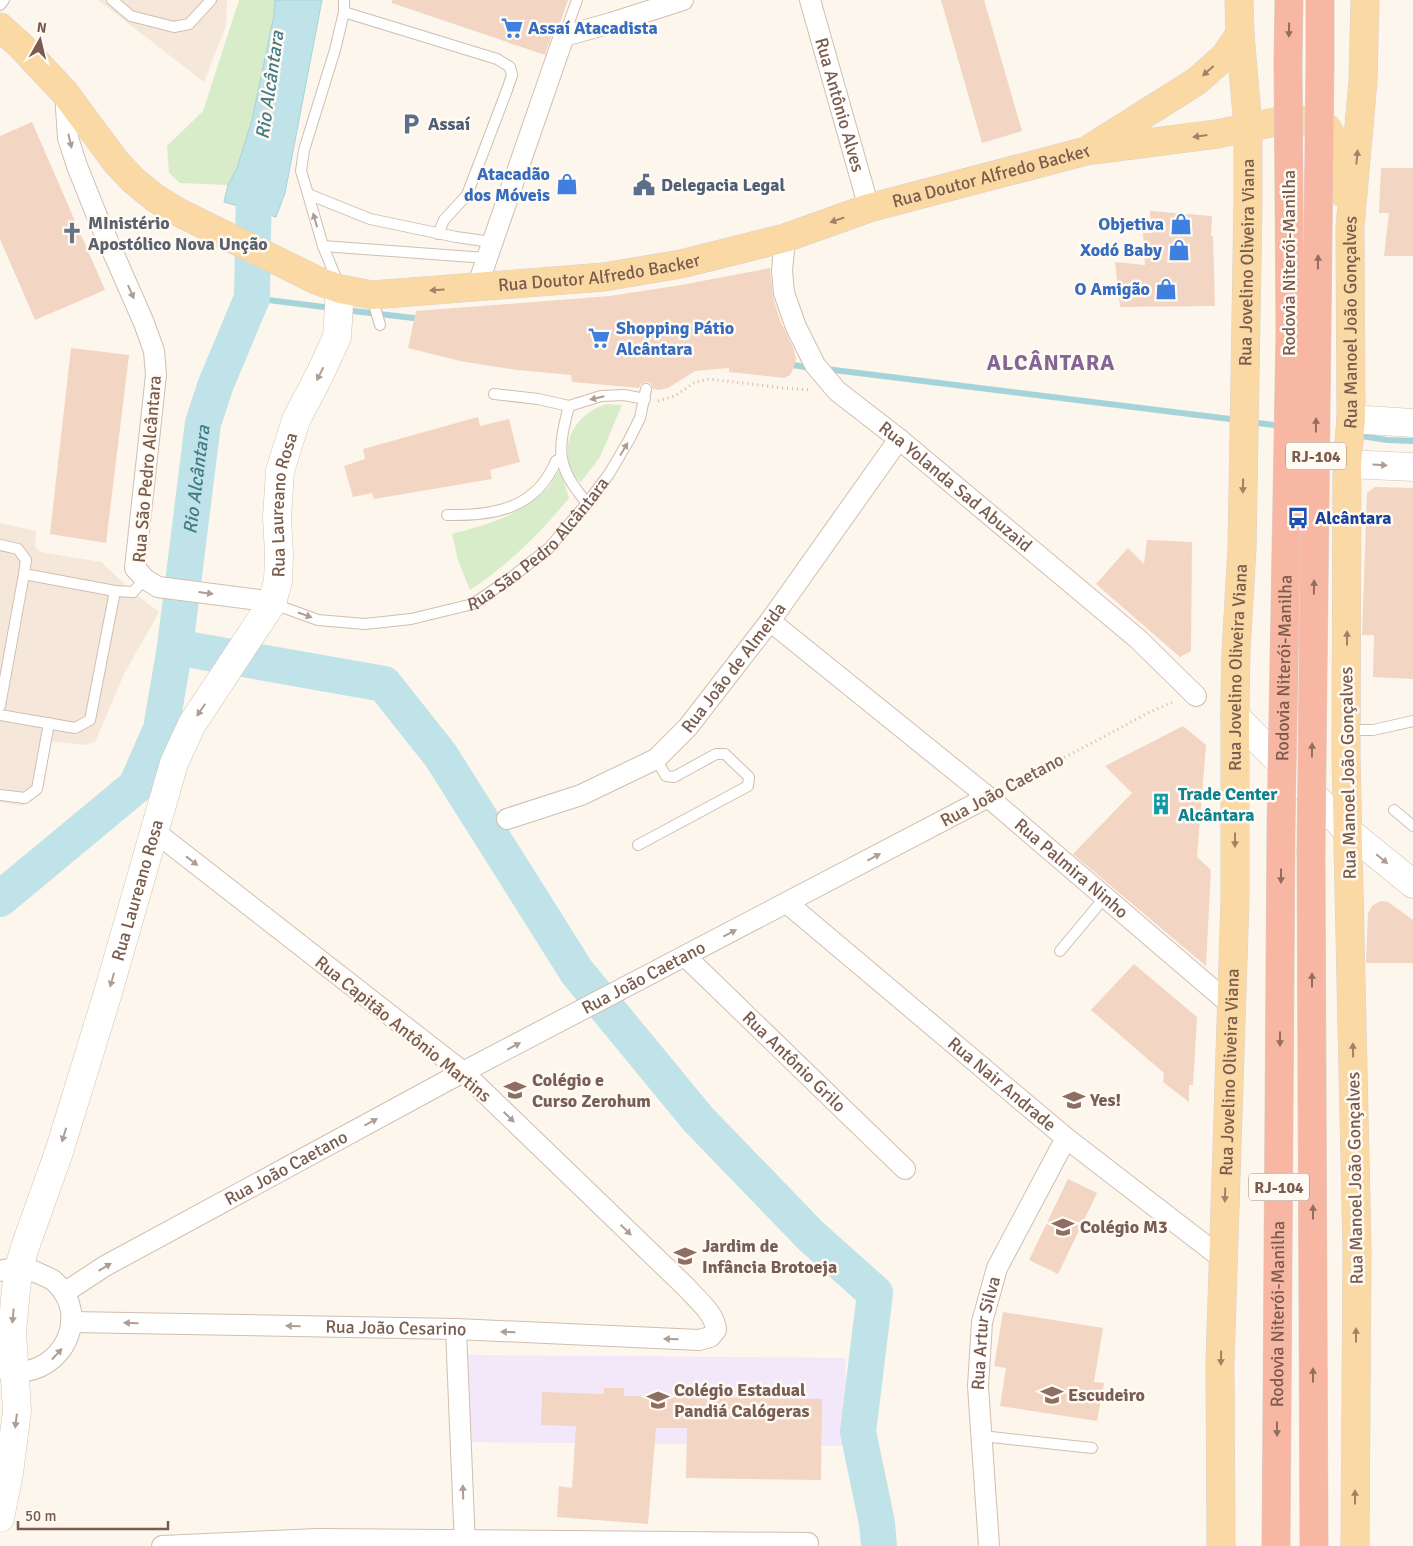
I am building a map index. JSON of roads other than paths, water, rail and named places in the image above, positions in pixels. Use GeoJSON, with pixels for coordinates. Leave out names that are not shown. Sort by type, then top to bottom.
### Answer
{"type":"FeatureCollection","features":[{"type":"Feature","properties":{"kind":"highway","name":"Rodovia Niterói-Manilha"},"geometry":{"type":"LineString","coordinates":[[1276,1546],[1281,828],[1290,332],[1289,0]]}},
{"type":"Feature","properties":{"kind":"highway","name":"Rodovia Niterói-Manilha"},"geometry":{"type":"LineString","coordinates":[[1314,1546],[1311,851],[1320,0]]}},
{"type":"Feature","properties":{"kind":"main road","name":"Rua Jovelino Oliveira Viana"},"geometry":{"type":"LineString","coordinates":[[1221,1546],[1220,1364],[1236,898],[1236,651],[1242,548],[1248,203],[1248,127],[1239,0]]}},
{"type":"Feature","properties":{"kind":"main road","name":"Rua Manoel João Gonçalves"},"geometry":{"type":"LineString","coordinates":[[1355,1546],[1357,1249],[1348,832],[1348,459],[1351,423],[1350,227],[1363,80],[1365,0]]}},
{"type":"Feature","properties":{"kind":"main road","name":"Rua Doutor Alfredo Backer"},"geometry":{"type":"LineString","coordinates":[[0,27],[21,46],[65,93],[116,162],[133,180],[155,198],[178,212],[332,290],[372,295],[604,277],[681,264],[785,238],[868,208],[1086,151],[1197,81],[1225,56],[1240,34]]}},
{"type":"Feature","properties":{"kind":"main road"},"geometry":{"type":"LineString","coordinates":[[1086,151],[1218,134],[1280,121],[1301,120],[1327,128],[1333,138],[1338,157],[1339,189],[1346,202],[1352,206]]}},
{"type":"Feature","properties":{"kind":"main road","name":"Rua Laureano Rosa"},"geometry":{"type":"LineString","coordinates":[[0,1518],[9,1473],[17,1410],[7,1370],[12,1332],[9,1270],[59,1152],[104,1005],[174,762],[192,724],[256,628],[265,602],[278,581],[277,517],[280,471],[296,420],[331,353],[339,330],[332,290]]}},
{"type":"Feature","properties":{"kind":"main road"},"geometry":{"type":"LineString","coordinates":[[1351,423],[1413,423]]}},
{"type":"Feature","properties":{"kind":"main road"},"geometry":{"type":"LineString","coordinates":[[1348,459],[1413,467]]}},
{"type":"Feature","properties":{"kind":"main road"},"geometry":{"type":"LineString","coordinates":[[1235,716],[1348,832],[1413,884]]}},
{"type":"Feature","properties":{"kind":"street"},"geometry":{"type":"LineString","coordinates":[[477,287],[564,36],[683,0]]}},
{"type":"Feature","properties":{"kind":"street","name":"Rua Antônio Alves"},"geometry":{"type":"LineString","coordinates":[[810,0],[868,208]]}},
{"type":"Feature","properties":{"kind":"street","name":"Rua São Pedro Alcântara"},"geometry":{"type":"LineString","coordinates":[[65,93],[68,138],[77,166],[154,351],[156,375],[135,568],[151,583],[265,602]]}},
{"type":"Feature","properties":{"kind":"street","name":"Rua Yolanda Sad Abuzaid"},"geometry":{"type":"LineString","coordinates":[[785,238],[782,271],[784,293],[796,327],[815,365],[837,391],[898,439],[1138,639],[1196,696]]}},
{"type":"Feature","properties":{"kind":"street","name":"Rua João de Almeida"},"geometry":{"type":"LineString","coordinates":[[507,819],[581,796],[656,759],[688,727],[770,621],[898,439]]}},
{"type":"Feature","properties":{"kind":"street","name":"Rua Palmira Ninho"},"geometry":{"type":"LineString","coordinates":[[770,621],[988,797],[1231,1005]]}},
{"type":"Feature","properties":{"kind":"street","name":"Rua João Caetano"},"geometry":{"type":"LineString","coordinates":[[64,1293],[105,1266],[463,1072],[988,797]]}},
{"type":"Feature","properties":{"kind":"street","name":"Rua Capitão Antônio Martins"},"geometry":{"type":"LineString","coordinates":[[154,831],[463,1072],[686,1287],[710,1313],[716,1322],[716,1330]]}},
{"type":"Feature","properties":{"kind":"street","name":"Rua Nair Andrade"},"geometry":{"type":"LineString","coordinates":[[787,903],[1066,1138],[1223,1259]]}},
{"type":"Feature","properties":{"kind":"street","name":"Rua Antônio Grilo"},"geometry":{"type":"LineString","coordinates":[[685,956],[905,1169]]}},
{"type":"Feature","properties":{"kind":"street","name":"Rua Artur Silva"},"geometry":{"type":"LineString","coordinates":[[989,1546],[978,1386],[982,1322],[997,1268],[1066,1138]]}},
{"type":"Feature","properties":{"kind":"street"},"geometry":{"type":"LineString","coordinates":[[7,1370],[42,1368],[57,1356],[67,1341],[72,1322],[69,1304],[64,1293],[53,1280],[30,1269],[9,1270]]}},
{"type":"Feature","properties":{"kind":"street","name":"Rua João Cesarino"},"geometry":{"type":"LineString","coordinates":[[72,1322],[456,1330],[699,1340],[710,1336],[716,1330]]}},
{"type":"Feature","properties":{"kind":"street"},"geometry":{"type":"LineString","coordinates":[[456,1330],[465,1543]]}},
{"type":"Feature","properties":{"kind":"street"},"geometry":{"type":"LineString","coordinates":[[162,1546],[318,1539],[465,1543],[808,1543]]}},
{"type":"Feature","properties":{"kind":"lane"},"geometry":{"type":"LineString","coordinates":[[0,5],[4,0]]}},
{"type":"Feature","properties":{"kind":"lane"},"geometry":{"type":"LineString","coordinates":[[112,0],[131,16],[174,27],[189,24],[211,0]]}},
{"type":"Feature","properties":{"kind":"lane"},"geometry":{"type":"LineString","coordinates":[[332,290],[323,246],[301,171],[304,150],[335,50],[344,12],[344,0]]}},
{"type":"Feature","properties":{"kind":"lane"},"geometry":{"type":"LineString","coordinates":[[564,36],[577,0]]}},
{"type":"Feature","properties":{"kind":"lane"},"geometry":{"type":"LineString","coordinates":[[344,12],[497,59],[510,67],[512,75],[507,90],[467,195],[444,220],[438,234]]}},
{"type":"Feature","properties":{"kind":"lane"},"geometry":{"type":"LineString","coordinates":[[308,194],[370,219],[438,234],[489,250]]}},
{"type":"Feature","properties":{"kind":"lane"},"geometry":{"type":"LineString","coordinates":[[323,246],[489,250]]}},
{"type":"Feature","properties":{"kind":"lane"},"geometry":{"type":"LineString","coordinates":[[372,295],[380,325]]}},
{"type":"Feature","properties":{"kind":"lane"},"geometry":{"type":"LineString","coordinates":[[494,394],[538,399],[569,406],[560,445],[561,458],[566,476],[587,503]]}},
{"type":"Feature","properties":{"kind":"lane","name":"Rua São Pedro Alcântara"},"geometry":{"type":"LineString","coordinates":[[265,602],[318,620],[365,624],[411,619],[473,604],[549,548],[587,503],[609,474],[629,440],[640,418],[646,394],[601,396],[569,406]]}},
{"type":"Feature","properties":{"kind":"lane"},"geometry":{"type":"LineString","coordinates":[[447,515],[477,516],[500,511],[523,501],[539,488],[551,473],[556,461],[561,458]]}},
{"type":"Feature","properties":{"kind":"lane"},"geometry":{"type":"LineString","coordinates":[[0,545],[18,549],[26,560],[0,706]]}},
{"type":"Feature","properties":{"kind":"lane"},"geometry":{"type":"LineString","coordinates":[[24,574],[114,591],[134,592],[151,583]]}},
{"type":"Feature","properties":{"kind":"lane"},"geometry":{"type":"LineString","coordinates":[[0,715],[75,728],[90,720],[114,591]]}},
{"type":"Feature","properties":{"kind":"lane"},"geometry":{"type":"LineString","coordinates":[[1347,730],[1373,730],[1413,720]]}},
{"type":"Feature","properties":{"kind":"lane"},"geometry":{"type":"LineString","coordinates":[[0,795],[24,798],[37,789],[49,723]]}},
{"type":"Feature","properties":{"kind":"lane"},"geometry":{"type":"LineString","coordinates":[[638,844],[748,786],[749,777],[725,754],[716,754],[674,777],[666,776],[656,759]]}},
{"type":"Feature","properties":{"kind":"lane"},"geometry":{"type":"LineString","coordinates":[[1394,810],[1413,826]]}},
{"type":"Feature","properties":{"kind":"lane"},"geometry":{"type":"LineString","coordinates":[[1060,951],[1105,897]]}},
{"type":"Feature","properties":{"kind":"lane"},"geometry":{"type":"LineString","coordinates":[[982,1436],[1092,1448]]}},
{"type":"Feature","properties":{"kind":"water"},"geometry":{"type":"Polygon","coordinates":[[[275,0],[322,0],[285,193],[276,217],[224,202],[228,185],[237,168],[252,120],[274,15],[275,0]]]}},
{"type":"Feature","properties":{"kind":"waterway","name":"Rio Alcântara"},"geometry":{"type":"LineString","coordinates":[[0,899],[136,786],[161,729],[175,647],[203,423],[216,384],[252,298],[254,184],[258,163]]}},
{"type":"Feature","properties":{"kind":"waterway"},"geometry":{"type":"LineString","coordinates":[[252,298],[332,308]]}},
{"type":"Feature","properties":{"kind":"waterway"},"geometry":{"type":"LineString","coordinates":[[345,310],[422,319]]}},
{"type":"Feature","properties":{"kind":"waterway"},"geometry":{"type":"LineString","coordinates":[[787,364],[811,368]]}},
{"type":"Feature","properties":{"kind":"waterway"},"geometry":{"type":"LineString","coordinates":[[826,369],[1238,420]]}},
{"type":"Feature","properties":{"kind":"waterway"},"geometry":{"type":"LineString","coordinates":[[1250,422],[1283,426]]}},
{"type":"Feature","properties":{"kind":"waterway"},"geometry":{"type":"LineString","coordinates":[[1355,435],[1387,440],[1413,441]]}},
{"type":"Feature","properties":{"kind":"waterway"},"geometry":{"type":"LineString","coordinates":[[175,647],[384,684],[441,756],[577,972],[698,1119],[811,1236],[875,1293],[858,1432],[877,1523],[879,1546]]}},
{"type":"Feature","properties":{"kind":"place","name":"Assaí Atacadista"},"geometry":{"type":"Point","coordinates":[512,28]}},
{"type":"Feature","properties":{"kind":"place","name":"Assaí"},"geometry":{"type":"Point","coordinates":[411,124]}},
{"type":"Feature","properties":{"kind":"place","name":"Atacadão dos Móveis"},"geometry":{"type":"Point","coordinates":[567,184]}},
{"type":"Feature","properties":{"kind":"place","name":"Delegacia Legal"},"geometry":{"type":"Point","coordinates":[644,185]}},
{"type":"Feature","properties":{"kind":"place","name":"Objetiva"},"geometry":{"type":"Point","coordinates":[1181,224]}},
{"type":"Feature","properties":{"kind":"place","name":"MInistério Apostólico Nova Unção"},"geometry":{"type":"Point","coordinates":[72,233]}},
{"type":"Feature","properties":{"kind":"place","name":"Xodó Baby"},"geometry":{"type":"Point","coordinates":[1179,250]}},
{"type":"Feature","properties":{"kind":"place","name":"O Amigão"},"geometry":{"type":"Point","coordinates":[1166,289]}},
{"type":"Feature","properties":{"kind":"place","name":"Shopping Pátio Alcântara"},"geometry":{"type":"Point","coordinates":[599,338]}},
{"type":"Feature","properties":{"kind":"place","name":"Alcântara"},"geometry":{"type":"Point","coordinates":[1298,518]}},
{"type":"Feature","properties":{"kind":"place","name":"Trade Center Alcântara"},"geometry":{"type":"Point","coordinates":[1161,804]}},
{"type":"Feature","properties":{"kind":"place","name":"Colégio e Curso Zerohum"},"geometry":{"type":"Point","coordinates":[515,1090]}},
{"type":"Feature","properties":{"kind":"place","name":"Yes!"},"geometry":{"type":"Point","coordinates":[1074,1100]}},
{"type":"Feature","properties":{"kind":"place","name":"Colégio M3"},"geometry":{"type":"Point","coordinates":[1063,1227]}},
{"type":"Feature","properties":{"kind":"place","name":"Jardim de Infância Brotoeja"},"geometry":{"type":"Point","coordinates":[685,1256]}},
{"type":"Feature","properties":{"kind":"place","name":"Escudeiro"},"geometry":{"type":"Point","coordinates":[1052,1395]}},
{"type":"Feature","properties":{"kind":"place","name":"Colégio Estadual Pandiá Calógeras"},"geometry":{"type":"Point","coordinates":[658,1400]}},
{"type":"Feature","properties":{"kind":"district","name":"ALCÂNTARA"},"geometry":{"type":"Point","coordinates":[1051,362]}}]}
